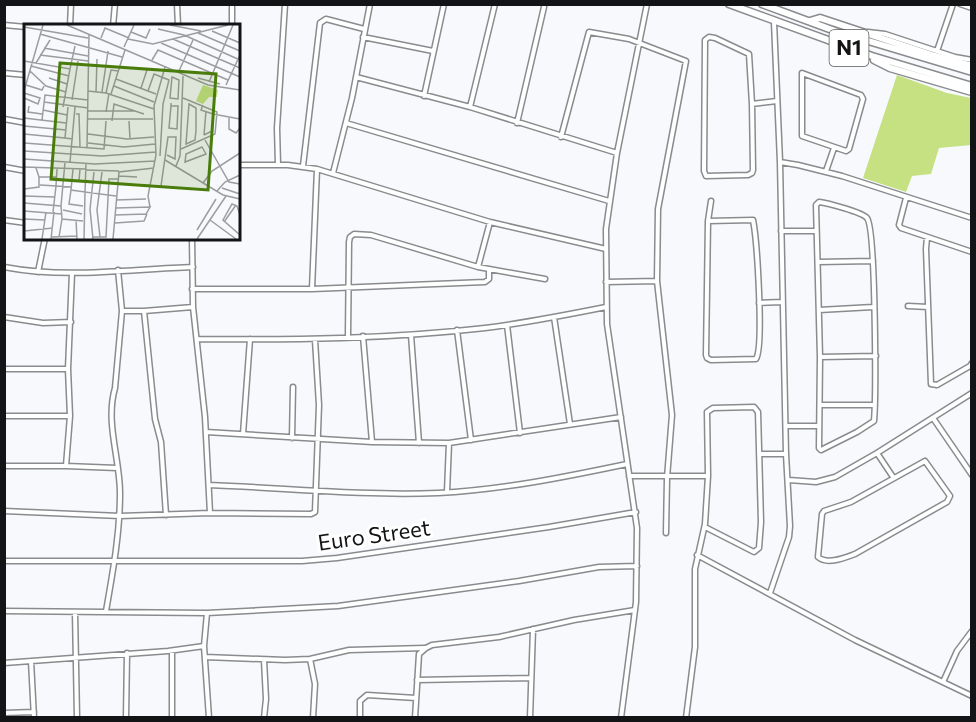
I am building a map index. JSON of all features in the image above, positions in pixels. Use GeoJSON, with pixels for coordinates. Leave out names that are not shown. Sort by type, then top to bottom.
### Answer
{"type":"FeatureCollection","features":[{"type":"Feature","properties":{"kind":"highway","name":"N1"},"geometry":{"type":"LineString","coordinates":[[729,4],[849,48],[972,86]]}},
{"type":"Feature","properties":{"kind":"highway","name":"N1"},"geometry":{"type":"LineString","coordinates":[[762,4],[972,72]]}},
{"type":"Feature","properties":{"kind":"highway"},"geometry":{"type":"LineString","coordinates":[[810,21],[820,18],[972,66]]}},
{"type":"Feature","properties":{"kind":"highway"},"geometry":{"type":"LineString","coordinates":[[849,48],[890,68],[972,92]]}},
{"type":"Feature","properties":{"kind":"street"},"geometry":{"type":"LineString","coordinates":[[70,24],[71,4]]}},
{"type":"Feature","properties":{"kind":"street"},"geometry":{"type":"LineString","coordinates":[[113,24],[115,4]]}},
{"type":"Feature","properties":{"kind":"street"},"geometry":{"type":"LineString","coordinates":[[177,4],[178,24]]}},
{"type":"Feature","properties":{"kind":"street"},"geometry":{"type":"LineString","coordinates":[[231,4],[232,24]]}},
{"type":"Feature","properties":{"kind":"street"},"geometry":{"type":"LineString","coordinates":[[278,165],[277,128],[285,4]]}},
{"type":"Feature","properties":{"kind":"street"},"geometry":{"type":"LineString","coordinates":[[333,173],[346,123],[370,4]]}},
{"type":"Feature","properties":{"kind":"street"},"geometry":{"type":"LineString","coordinates":[[424,96],[444,4]]}},
{"type":"Feature","properties":{"kind":"street"},"geometry":{"type":"LineString","coordinates":[[470,107],[495,4]]}},
{"type":"Feature","properties":{"kind":"street"},"geometry":{"type":"LineString","coordinates":[[621,717],[635,610],[636,512],[627,464],[606,307],[606,249],[609,201],[616,153],[647,4]]}},
{"type":"Feature","properties":{"kind":"street"},"geometry":{"type":"LineString","coordinates":[[937,51],[953,4]]}},
{"type":"Feature","properties":{"kind":"street"},"geometry":{"type":"LineString","coordinates":[[960,4],[972,8]]}},
{"type":"Feature","properties":{"kind":"street"},"geometry":{"type":"LineString","coordinates":[[517,123],[544,7]]}},
{"type":"Feature","properties":{"kind":"street"},"geometry":{"type":"LineString","coordinates":[[303,166],[320,23],[326,19],[364,29]]}},
{"type":"Feature","properties":{"kind":"street"},"geometry":{"type":"LineString","coordinates":[[770,593],[789,537],[780,162],[774,22]]}},
{"type":"Feature","properties":{"kind":"street"},"geometry":{"type":"LineString","coordinates":[[4,25],[24,27]]}},
{"type":"Feature","properties":{"kind":"street"},"geometry":{"type":"LineString","coordinates":[[561,137],[587,33],[591,31],[616,36],[686,61],[658,209],[657,281],[672,415],[667,477],[666,533]]}},
{"type":"Feature","properties":{"kind":"street"},"geometry":{"type":"LineString","coordinates":[[865,33],[885,34],[972,60]]}},
{"type":"Feature","properties":{"kind":"street"},"geometry":{"type":"LineString","coordinates":[[363,37],[433,51]]}},
{"type":"Feature","properties":{"kind":"street"},"geometry":{"type":"LineString","coordinates":[[709,37],[749,54],[752,104],[752,173],[706,176],[704,171],[705,40],[709,37]]}},
{"type":"Feature","properties":{"kind":"street"},"geometry":{"type":"LineString","coordinates":[[4,73],[24,75]]}},
{"type":"Feature","properties":{"kind":"street"},"geometry":{"type":"LineString","coordinates":[[802,74],[861,95],[863,99],[849,149],[846,151],[834,148],[802,136],[802,74]]}},
{"type":"Feature","properties":{"kind":"street"},"geometry":{"type":"LineString","coordinates":[[356,77],[470,107],[616,153]]}},
{"type":"Feature","properties":{"kind":"street"},"geometry":{"type":"LineString","coordinates":[[752,104],[777,101]]}},
{"type":"Feature","properties":{"kind":"street"},"geometry":{"type":"LineString","coordinates":[[4,119],[24,123]]}},
{"type":"Feature","properties":{"kind":"street"},"geometry":{"type":"LineString","coordinates":[[346,123],[609,201]]}},
{"type":"Feature","properties":{"kind":"street"},"geometry":{"type":"LineString","coordinates":[[826,171],[834,148]]}},
{"type":"Feature","properties":{"kind":"street"},"geometry":{"type":"LineString","coordinates":[[780,162],[826,171],[972,218]]}},
{"type":"Feature","properties":{"kind":"street"},"geometry":{"type":"LineString","coordinates":[[240,165],[303,166],[317,169],[490,222],[606,249]]}},
{"type":"Feature","properties":{"kind":"street"},"geometry":{"type":"LineString","coordinates":[[4,167],[24,171]]}},
{"type":"Feature","properties":{"kind":"street"},"geometry":{"type":"LineString","coordinates":[[312,289],[317,169]]}},
{"type":"Feature","properties":{"kind":"street"},"geometry":{"type":"LineString","coordinates":[[906,198],[899,225],[904,231],[972,252]]}},
{"type":"Feature","properties":{"kind":"street"},"geometry":{"type":"LineString","coordinates":[[708,221],[753,220],[759,303],[759,350],[756,359],[707,358],[708,221],[711,201]]}},
{"type":"Feature","properties":{"kind":"street"},"geometry":{"type":"LineString","coordinates":[[819,202],[863,216],[869,223],[873,261],[876,356],[874,421],[821,450],[819,448],[820,357],[816,231],[816,205],[819,202]]}},
{"type":"Feature","properties":{"kind":"street"},"geometry":{"type":"LineString","coordinates":[[4,220],[24,223]]}},
{"type":"Feature","properties":{"kind":"street"},"geometry":{"type":"LineString","coordinates":[[478,267],[490,222]]}},
{"type":"Feature","properties":{"kind":"street"},"geometry":{"type":"LineString","coordinates":[[781,231],[816,231]]}},
{"type":"Feature","properties":{"kind":"street"},"geometry":{"type":"LineString","coordinates":[[348,336],[349,242],[350,237],[354,234],[371,235],[478,267],[545,279]]}},
{"type":"Feature","properties":{"kind":"street"},"geometry":{"type":"LineString","coordinates":[[927,237],[931,384],[937,385],[972,363]]}},
{"type":"Feature","properties":{"kind":"street"},"geometry":{"type":"LineString","coordinates":[[38,272],[45,240]]}},
{"type":"Feature","properties":{"kind":"street"},"geometry":{"type":"LineString","coordinates":[[192,240],[193,307],[206,432],[210,513]]}},
{"type":"Feature","properties":{"kind":"street"},"geometry":{"type":"LineString","coordinates":[[818,262],[873,261]]}},
{"type":"Feature","properties":{"kind":"street"},"geometry":{"type":"LineString","coordinates":[[4,267],[38,272],[72,273],[193,267]]}},
{"type":"Feature","properties":{"kind":"street"},"geometry":{"type":"LineString","coordinates":[[192,289],[312,289],[487,281],[489,269]]}},
{"type":"Feature","properties":{"kind":"street"},"geometry":{"type":"LineString","coordinates":[[106,611],[120,516],[117,468],[112,440],[112,397],[115,388],[122,311],[118,270]]}},
{"type":"Feature","properties":{"kind":"street"},"geometry":{"type":"LineString","coordinates":[[66,466],[70,416],[68,369],[72,273]]}},
{"type":"Feature","properties":{"kind":"street"},"geometry":{"type":"LineString","coordinates":[[606,282],[657,281]]}},
{"type":"Feature","properties":{"kind":"street"},"geometry":{"type":"LineString","coordinates":[[759,303],[782,302]]}},
{"type":"Feature","properties":{"kind":"street"},"geometry":{"type":"LineString","coordinates":[[908,306],[928,307]]}},
{"type":"Feature","properties":{"kind":"street"},"geometry":{"type":"LineString","coordinates":[[122,311],[193,307]]}},
{"type":"Feature","properties":{"kind":"street"},"geometry":{"type":"LineString","coordinates":[[198,339],[315,340],[348,336],[411,335],[507,325],[606,307]]}},
{"type":"Feature","properties":{"kind":"street"},"geometry":{"type":"LineString","coordinates":[[819,309],[873,307]]}},
{"type":"Feature","properties":{"kind":"street"},"geometry":{"type":"LineString","coordinates":[[144,311],[155,419],[161,442],[166,515]]}},
{"type":"Feature","properties":{"kind":"street"},"geometry":{"type":"LineString","coordinates":[[4,316],[43,323],[71,322]]}},
{"type":"Feature","properties":{"kind":"street"},"geometry":{"type":"LineString","coordinates":[[555,317],[570,424]]}},
{"type":"Feature","properties":{"kind":"street"},"geometry":{"type":"LineString","coordinates":[[507,325],[520,433]]}},
{"type":"Feature","properties":{"kind":"street"},"geometry":{"type":"LineString","coordinates":[[457,330],[471,441]]}},
{"type":"Feature","properties":{"kind":"street"},"geometry":{"type":"LineString","coordinates":[[411,335],[419,443]]}},
{"type":"Feature","properties":{"kind":"street"},"geometry":{"type":"LineString","coordinates":[[363,336],[372,442]]}},
{"type":"Feature","properties":{"kind":"street"},"geometry":{"type":"LineString","coordinates":[[243,434],[250,339]]}},
{"type":"Feature","properties":{"kind":"street"},"geometry":{"type":"LineString","coordinates":[[4,511],[120,516],[210,513],[311,514],[315,512],[318,380],[315,340]]}},
{"type":"Feature","properties":{"kind":"street"},"geometry":{"type":"LineString","coordinates":[[820,357],[876,356]]}},
{"type":"Feature","properties":{"kind":"street"},"geometry":{"type":"LineString","coordinates":[[4,369],[68,369]]}},
{"type":"Feature","properties":{"kind":"street"},"geometry":{"type":"LineString","coordinates":[[292,438],[293,387]]}},
{"type":"Feature","properties":{"kind":"street"},"geometry":{"type":"LineString","coordinates":[[789,480],[816,482],[835,477],[878,453],[972,393]]}},
{"type":"Feature","properties":{"kind":"street"},"geometry":{"type":"LineString","coordinates":[[820,405],[875,405]]}},
{"type":"Feature","properties":{"kind":"street"},"geometry":{"type":"LineString","coordinates":[[686,717],[695,647],[694,585],[697,555],[705,527],[708,476],[707,412],[709,409],[757,409],[761,536],[757,551],[749,550],[705,527]]}},
{"type":"Feature","properties":{"kind":"street"},"geometry":{"type":"LineString","coordinates":[[4,416],[70,416]]}},
{"type":"Feature","properties":{"kind":"street"},"geometry":{"type":"LineString","coordinates":[[206,432],[372,442],[449,442],[471,441],[621,417]]}},
{"type":"Feature","properties":{"kind":"street"},"geometry":{"type":"LineString","coordinates":[[933,418],[972,476]]}},
{"type":"Feature","properties":{"kind":"street"},"geometry":{"type":"LineString","coordinates":[[786,426],[819,426]]}},
{"type":"Feature","properties":{"kind":"street"},"geometry":{"type":"LineString","coordinates":[[447,492],[449,442]]}},
{"type":"Feature","properties":{"kind":"street"},"geometry":{"type":"LineString","coordinates":[[878,453],[893,477]]}},
{"type":"Feature","properties":{"kind":"street"},"geometry":{"type":"LineString","coordinates":[[760,454],[786,454]]}},
{"type":"Feature","properties":{"kind":"street"},"geometry":{"type":"LineString","coordinates":[[925,461],[950,498],[855,554],[842,559],[823,561],[819,559],[824,511],[851,502],[893,477],[925,461]]}},
{"type":"Feature","properties":{"kind":"street"},"geometry":{"type":"LineString","coordinates":[[210,485],[390,493],[447,492],[495,487],[627,464]]}},
{"type":"Feature","properties":{"kind":"street"},"geometry":{"type":"LineString","coordinates":[[4,466],[117,468]]}},
{"type":"Feature","properties":{"kind":"street"},"geometry":{"type":"LineString","coordinates":[[629,476],[708,476]]}},
{"type":"Feature","properties":{"kind":"street","name":"Euro Street"},"geometry":{"type":"LineString","coordinates":[[4,561],[302,561],[337,558],[549,527],[636,512]]}},
{"type":"Feature","properties":{"kind":"street"},"geometry":{"type":"LineString","coordinates":[[697,555],[855,640],[972,696]]}},
{"type":"Feature","properties":{"kind":"street"},"geometry":{"type":"LineString","coordinates":[[4,611],[207,613],[338,606],[519,581],[599,567],[637,566]]}},
{"type":"Feature","properties":{"kind":"street"},"geometry":{"type":"LineString","coordinates":[[415,717],[419,654],[432,645],[499,638],[574,620],[635,610]]}},
{"type":"Feature","properties":{"kind":"street"},"geometry":{"type":"LineString","coordinates":[[75,612],[77,717]]}},
{"type":"Feature","properties":{"kind":"street"},"geometry":{"type":"LineString","coordinates":[[207,613],[204,646],[209,717]]}},
{"type":"Feature","properties":{"kind":"street"},"geometry":{"type":"LineString","coordinates":[[530,717],[533,629]]}},
{"type":"Feature","properties":{"kind":"street"},"geometry":{"type":"LineString","coordinates":[[943,682],[957,651],[972,631]]}},
{"type":"Feature","properties":{"kind":"street"},"geometry":{"type":"LineString","coordinates":[[4,663],[172,651],[204,646]]}},
{"type":"Feature","properties":{"kind":"street"},"geometry":{"type":"LineString","coordinates":[[205,657],[264,660],[310,659],[349,650],[426,648]]}},
{"type":"Feature","properties":{"kind":"street"},"geometry":{"type":"LineString","coordinates":[[172,651],[172,717]]}},
{"type":"Feature","properties":{"kind":"street"},"geometry":{"type":"LineString","coordinates":[[126,717],[127,653]]}},
{"type":"Feature","properties":{"kind":"street"},"geometry":{"type":"LineString","coordinates":[[310,659],[315,684],[313,717]]}},
{"type":"Feature","properties":{"kind":"street"},"geometry":{"type":"LineString","coordinates":[[264,660],[266,699],[264,717]]}},
{"type":"Feature","properties":{"kind":"street"},"geometry":{"type":"LineString","coordinates":[[32,661],[34,717]]}},
{"type":"Feature","properties":{"kind":"street"},"geometry":{"type":"LineString","coordinates":[[417,680],[531,678]]}},
{"type":"Feature","properties":{"kind":"street"},"geometry":{"type":"LineString","coordinates":[[360,717],[360,701],[367,695],[416,698]]}},
{"type":"Feature","properties":{"kind":"street"},"geometry":{"type":"LineString","coordinates":[[4,713],[34,712]]}},
{"type":"Feature","properties":{"kind":"green space"},"geometry":{"type":"Polygon","coordinates":[[[897,75],[947,93],[971,98],[971,145],[939,148],[931,174],[912,176],[906,192],[863,178],[897,75]]]}}]}
